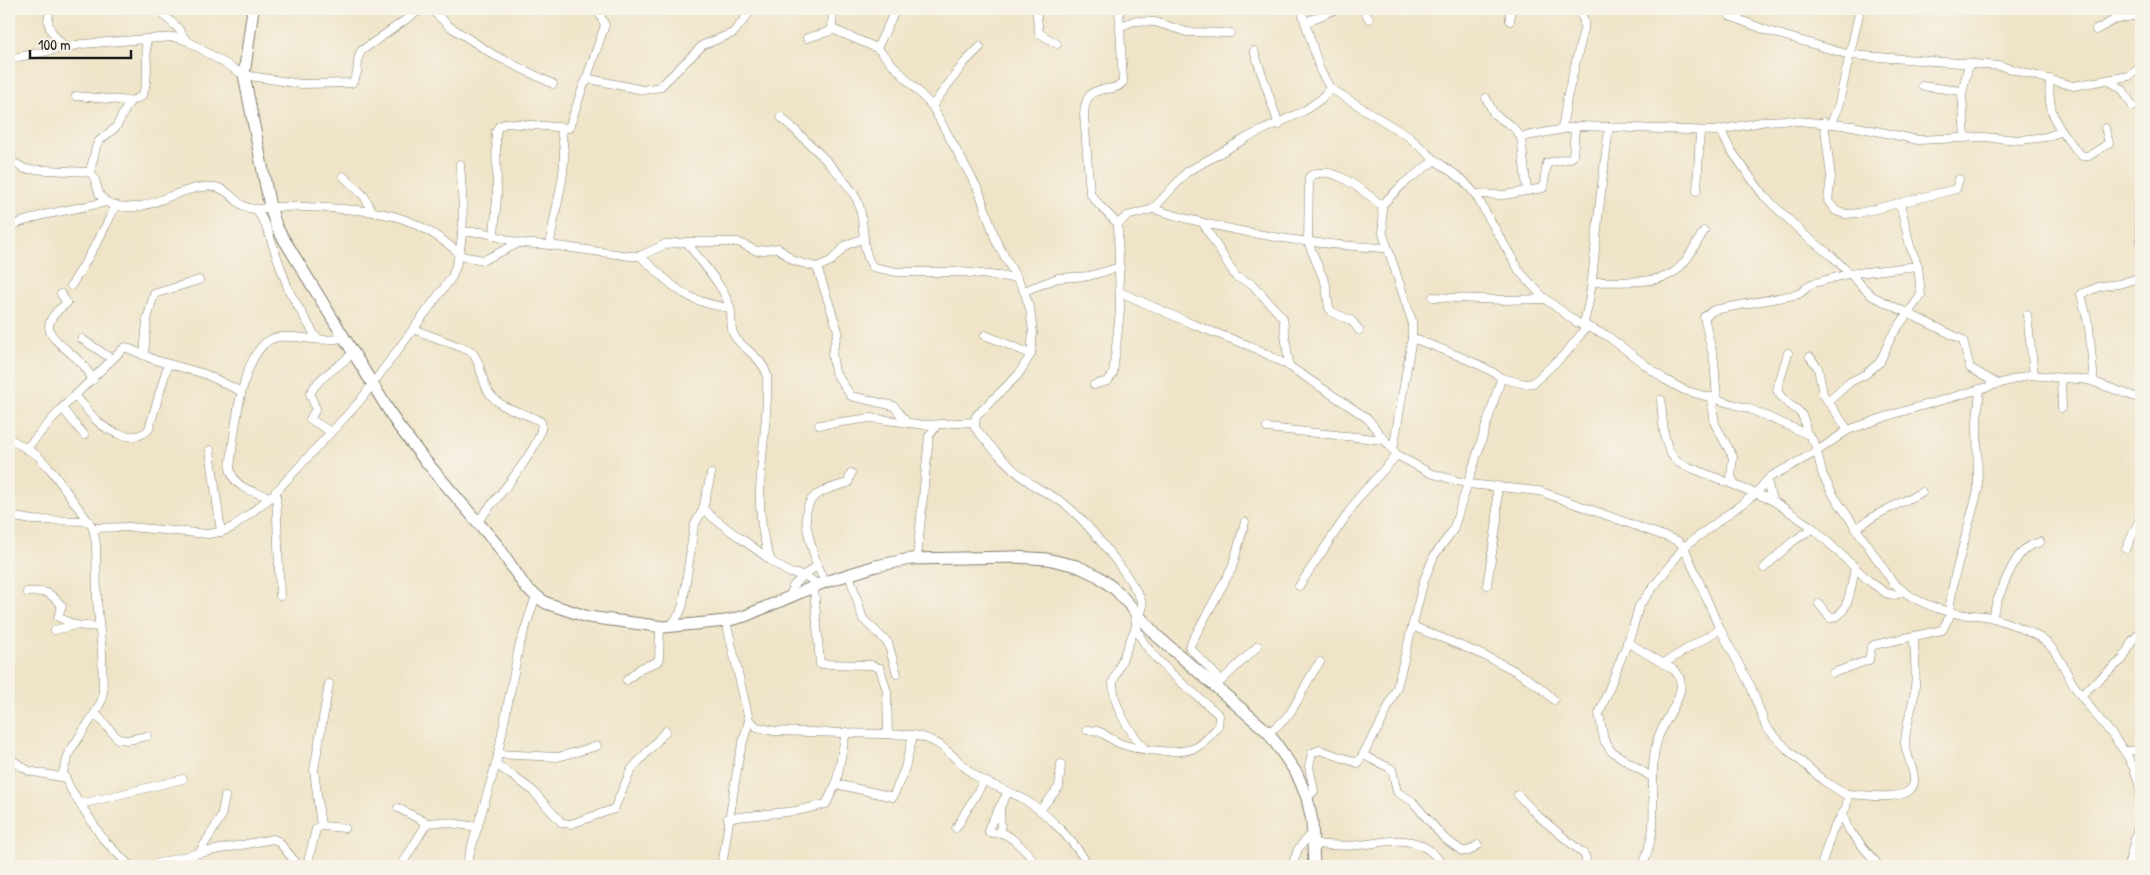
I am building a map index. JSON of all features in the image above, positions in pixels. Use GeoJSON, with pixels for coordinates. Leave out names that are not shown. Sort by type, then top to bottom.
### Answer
{"type":"FeatureCollection","features":[{"type":"Feature","properties":{"kind":"street"},"geometry":{"type":"LineString","coordinates":[[51,9],[48,16],[50,29],[65,47]]}},
{"type":"Feature","properties":{"kind":"street"},"geometry":{"type":"LineString","coordinates":[[157,9],[178,28],[186,40]]}},
{"type":"Feature","properties":{"kind":"street"},"geometry":{"type":"LineString","coordinates":[[254,9],[244,75],[270,207],[277,228],[397,424],[423,458],[498,546],[526,588],[546,603],[588,617],[665,627],[726,621],[849,574],[876,566],[917,558],[1023,557],[1047,559],[1077,566],[1098,576],[1118,591],[1137,618],[1220,687],[1268,732],[1297,774],[1307,798],[1314,866]]}},
{"type":"Feature","properties":{"kind":"street"},"geometry":{"type":"LineString","coordinates":[[9,58],[65,47],[173,37],[186,40],[244,75],[301,84],[352,83],[359,70],[358,56],[361,51],[421,9]]}},
{"type":"Feature","properties":{"kind":"street"},"geometry":{"type":"LineString","coordinates":[[431,9],[449,26],[494,55],[554,84]]}},
{"type":"Feature","properties":{"kind":"street"},"geometry":{"type":"LineString","coordinates":[[494,235],[497,196],[496,132],[499,126],[507,124],[569,128],[604,24],[597,9]]}},
{"type":"Feature","properties":{"kind":"street"},"geometry":{"type":"LineString","coordinates":[[586,80],[594,79],[643,90],[660,88],[703,45],[733,33],[747,16],[750,9]]}},
{"type":"Feature","properties":{"kind":"street"},"geometry":{"type":"LineString","coordinates":[[832,29],[833,9]]}},
{"type":"Feature","properties":{"kind":"street"},"geometry":{"type":"LineString","coordinates":[[876,48],[896,9]]}},
{"type":"Feature","properties":{"kind":"street"},"geometry":{"type":"LineString","coordinates":[[1036,9],[1039,33],[1057,44]]}},
{"type":"Feature","properties":{"kind":"street"},"geometry":{"type":"LineString","coordinates":[[1094,385],[1112,378],[1120,311],[1120,267],[1118,224],[1099,206],[1090,193],[1084,115],[1085,105],[1096,90],[1117,86],[1123,82],[1119,9]]}},
{"type":"Feature","properties":{"kind":"street"},"geometry":{"type":"LineString","coordinates":[[1301,9],[1320,70],[1330,88],[1409,137],[1434,160],[1463,180],[1475,194],[1520,272],[1545,299],[1585,326],[1606,335],[1628,350],[1664,380],[1693,394],[1750,409],[1806,432],[1813,441],[1823,476],[1855,529],[1892,581],[1903,592],[1950,612],[1992,618],[2035,635],[2050,644],[2081,696],[2125,751],[2135,769],[2141,802],[2138,829],[2128,866]]}},
{"type":"Feature","properties":{"kind":"street"},"geometry":{"type":"LineString","coordinates":[[1306,22],[1336,9]]}},
{"type":"Feature","properties":{"kind":"street"},"geometry":{"type":"LineString","coordinates":[[1362,9],[1369,19]]}},
{"type":"Feature","properties":{"kind":"street"},"geometry":{"type":"LineString","coordinates":[[1510,9],[1510,21]]}},
{"type":"Feature","properties":{"kind":"street"},"geometry":{"type":"LineString","coordinates":[[1562,130],[1567,98],[1584,29],[1584,20],[1577,9]]}},
{"type":"Feature","properties":{"kind":"street"},"geometry":{"type":"LineString","coordinates":[[1860,9],[1837,111],[1827,123],[1831,178],[1828,201],[1831,208],[1851,215],[1954,190],[1959,179]]}},
{"type":"Feature","properties":{"kind":"street"},"geometry":{"type":"LineString","coordinates":[[2096,30],[2114,20],[2141,14]]}},
{"type":"Feature","properties":{"kind":"street"},"geometry":{"type":"LineString","coordinates":[[1730,16],[1768,31],[1850,55],[1915,58],[1956,64],[1969,63],[2002,66],[2075,86],[2129,76],[2141,67]]}},
{"type":"Feature","properties":{"kind":"street"},"geometry":{"type":"LineString","coordinates":[[1121,26],[1134,21],[1155,22],[1187,32],[1230,33]]}},
{"type":"Feature","properties":{"kind":"street"},"geometry":{"type":"LineString","coordinates":[[807,38],[832,29]]}},
{"type":"Feature","properties":{"kind":"street"},"geometry":{"type":"LineString","coordinates":[[832,29],[876,48],[932,106],[979,191],[996,241],[1024,291],[1030,310],[1033,332],[1030,354],[1018,375],[976,416],[975,428],[999,456],[1034,485],[1066,504],[1098,540],[1140,598],[1142,605],[1113,682],[1113,689],[1124,721],[1144,748]]}},
{"type":"Feature","properties":{"kind":"street"},"geometry":{"type":"LineString","coordinates":[[76,96],[130,102],[137,101],[145,91],[146,40]]}},
{"type":"Feature","properties":{"kind":"street"},"geometry":{"type":"LineString","coordinates":[[932,106],[964,63],[980,47]]}},
{"type":"Feature","properties":{"kind":"street"},"geometry":{"type":"LineString","coordinates":[[1254,51],[1279,125]]}},
{"type":"Feature","properties":{"kind":"street"},"geometry":{"type":"LineString","coordinates":[[1965,137],[1962,91],[1969,63]]}},
{"type":"Feature","properties":{"kind":"street"},"geometry":{"type":"LineString","coordinates":[[2050,79],[2049,98],[2060,132],[2086,157],[2109,143],[2105,128]]}},
{"type":"Feature","properties":{"kind":"street"},"geometry":{"type":"LineString","coordinates":[[2108,80],[2123,90],[2133,106]]}},
{"type":"Feature","properties":{"kind":"street"},"geometry":{"type":"LineString","coordinates":[[1922,86],[1962,91]]}},
{"type":"Feature","properties":{"kind":"street"},"geometry":{"type":"LineString","coordinates":[[1153,209],[1188,172],[1248,137],[1279,125],[1316,103],[1330,88]]}},
{"type":"Feature","properties":{"kind":"street"},"geometry":{"type":"LineString","coordinates":[[1486,98],[1491,111],[1513,127],[1522,137],[1526,191]]}},
{"type":"Feature","properties":{"kind":"street"},"geometry":{"type":"LineString","coordinates":[[107,202],[97,190],[93,175],[90,172],[99,141],[116,127],[130,102]]}},
{"type":"Feature","properties":{"kind":"street"},"geometry":{"type":"LineString","coordinates":[[781,117],[840,177],[858,201],[870,263],[878,270],[897,272],[962,272],[1017,278]]}},
{"type":"Feature","properties":{"kind":"street"},"geometry":{"type":"LineString","coordinates":[[1522,137],[1575,128],[1609,127],[1721,131],[1766,121],[1827,123],[1918,140],[1965,137],[2020,140],[2046,137],[2060,132]]}},
{"type":"Feature","properties":{"kind":"street"},"geometry":{"type":"LineString","coordinates":[[1412,338],[1444,349],[1498,374],[1501,378],[1525,384],[1533,383],[1566,353],[1585,326],[1589,306],[1609,127]]}},
{"type":"Feature","properties":{"kind":"street"},"geometry":{"type":"LineString","coordinates":[[550,245],[552,221],[565,170],[560,128]]}},
{"type":"Feature","properties":{"kind":"street"},"geometry":{"type":"LineString","coordinates":[[1475,194],[1504,195],[1544,187],[1547,163],[1571,158],[1574,152],[1575,128]]}},
{"type":"Feature","properties":{"kind":"street"},"geometry":{"type":"LineString","coordinates":[[1697,191],[1700,131]]}},
{"type":"Feature","properties":{"kind":"street"},"geometry":{"type":"LineString","coordinates":[[1721,131],[1730,149],[1764,196],[1806,236],[1833,257],[1872,296],[1963,340],[1970,368],[1996,383]]}},
{"type":"Feature","properties":{"kind":"street"},"geometry":{"type":"LineString","coordinates":[[9,154],[11,161],[25,169],[90,172]]}},
{"type":"Feature","properties":{"kind":"street"},"geometry":{"type":"LineString","coordinates":[[1299,586],[1359,497],[1395,452],[1412,338],[1412,321],[1383,234],[1382,206],[1403,184],[1434,160]]}},
{"type":"Feature","properties":{"kind":"street"},"geometry":{"type":"LineString","coordinates":[[9,516],[32,520],[184,533],[221,532],[233,527],[273,494],[332,432],[373,384],[452,276],[460,255],[462,232],[460,164]]}},
{"type":"Feature","properties":{"kind":"street"},"geometry":{"type":"LineString","coordinates":[[1359,330],[1352,322],[1332,312],[1326,285],[1308,242],[1311,176],[1334,174],[1382,206]]}},
{"type":"Feature","properties":{"kind":"street"},"geometry":{"type":"LineString","coordinates":[[343,176],[364,196],[372,211]]}},
{"type":"Feature","properties":{"kind":"street"},"geometry":{"type":"LineString","coordinates":[[9,226],[43,215],[107,202],[136,209],[175,193],[213,186],[224,188],[241,205],[257,210],[270,207],[372,211],[412,221],[434,233],[460,255],[484,260],[519,243]]}},
{"type":"Feature","properties":{"kind":"street"},"geometry":{"type":"LineString","coordinates":[[1828,402],[1850,382],[1866,374],[1880,362],[1891,337],[1922,295],[1918,266],[1910,246],[1900,203]]}},
{"type":"Feature","properties":{"kind":"street"},"geometry":{"type":"LineString","coordinates":[[71,286],[98,241],[116,205]]}},
{"type":"Feature","properties":{"kind":"street"},"geometry":{"type":"LineString","coordinates":[[2138,207],[2141,241]]}},
{"type":"Feature","properties":{"kind":"street"},"geometry":{"type":"LineString","coordinates":[[1118,224],[1127,216],[1153,209],[1204,224],[1308,242],[1384,248]]}},
{"type":"Feature","properties":{"kind":"street"},"geometry":{"type":"LineString","coordinates":[[257,210],[266,226],[289,291],[317,339]]}},
{"type":"Feature","properties":{"kind":"street"},"geometry":{"type":"LineString","coordinates":[[1204,224],[1236,277],[1252,284],[1283,318],[1290,366]]}},
{"type":"Feature","properties":{"kind":"street"},"geometry":{"type":"LineString","coordinates":[[1593,282],[1640,281],[1669,275],[1683,264],[1704,231]]}},
{"type":"Feature","properties":{"kind":"street"},"geometry":{"type":"LineString","coordinates":[[462,232],[494,235],[519,243],[550,245],[630,256],[640,256],[666,244],[738,242],[757,251],[778,248],[794,261],[817,267],[831,261],[846,245],[864,238]]}},
{"type":"Feature","properties":{"kind":"street"},"geometry":{"type":"LineString","coordinates":[[687,242],[724,293],[730,308],[732,333],[735,338],[761,362],[767,375],[760,528],[771,561]]}},
{"type":"Feature","properties":{"kind":"street"},"geometry":{"type":"LineString","coordinates":[[640,256],[690,299],[700,303],[730,308]]}},
{"type":"Feature","properties":{"kind":"street"},"geometry":{"type":"LineString","coordinates":[[1735,485],[1731,476],[1733,457],[1715,424],[1714,360],[1704,323],[1706,313],[1800,294],[1811,284],[1848,274],[1918,266]]}},
{"type":"Feature","properties":{"kind":"street"},"geometry":{"type":"LineString","coordinates":[[817,267],[838,331],[832,354],[835,372],[851,396],[894,406],[907,423]]}},
{"type":"Feature","properties":{"kind":"street"},"geometry":{"type":"LineString","coordinates":[[1024,291],[1058,278],[1089,276],[1120,267]]}},
{"type":"Feature","properties":{"kind":"street"},"geometry":{"type":"LineString","coordinates":[[2094,382],[2089,327],[2081,294],[2101,286],[2119,284],[2141,277]]}},
{"type":"Feature","properties":{"kind":"street"},"geometry":{"type":"LineString","coordinates":[[144,355],[148,314],[154,294],[199,280]]}},
{"type":"Feature","properties":{"kind":"street"},"geometry":{"type":"LineString","coordinates":[[1120,292],[1192,324],[1255,348],[1290,366],[1367,418],[1395,452],[1430,473],[1468,484],[1497,486],[1549,494],[1673,537],[1684,547],[1720,629],[1751,687],[1768,730],[1824,781],[1846,794],[1892,796],[1906,793],[1913,787],[1915,778],[1909,764],[1906,744],[1915,688],[1914,638]]}},
{"type":"Feature","properties":{"kind":"street"},"geometry":{"type":"LineString","coordinates":[[61,294],[67,303],[50,319],[48,327],[54,339],[83,364],[93,380]]}},
{"type":"Feature","properties":{"kind":"street"},"geometry":{"type":"LineString","coordinates":[[1433,297],[1545,299]]}},
{"type":"Feature","properties":{"kind":"street"},"geometry":{"type":"LineString","coordinates":[[2027,315],[2034,374]]}},
{"type":"Feature","properties":{"kind":"street"},"geometry":{"type":"LineString","coordinates":[[413,329],[471,352],[476,357],[489,393],[498,403],[510,411],[542,422],[543,426],[527,457],[510,482],[478,521]]}},
{"type":"Feature","properties":{"kind":"street"},"geometry":{"type":"LineString","coordinates":[[985,335],[1030,354]]}},
{"type":"Feature","properties":{"kind":"street"},"geometry":{"type":"LineString","coordinates":[[273,494],[240,486],[234,482],[231,475],[230,468],[240,391],[252,363],[264,345],[271,339],[280,337],[345,338]]}},
{"type":"Feature","properties":{"kind":"street"},"geometry":{"type":"LineString","coordinates":[[82,339],[112,359]]}},
{"type":"Feature","properties":{"kind":"street"},"geometry":{"type":"LineString","coordinates":[[26,448],[62,408],[125,347],[168,364],[198,372],[240,391]]}},
{"type":"Feature","properties":{"kind":"street"},"geometry":{"type":"LineString","coordinates":[[332,432],[310,419],[316,409],[310,394],[319,379],[354,352]]}},
{"type":"Feature","properties":{"kind":"street"},"geometry":{"type":"LineString","coordinates":[[1788,353],[1777,388],[1785,403],[1801,412],[1804,416],[1806,432]]}},
{"type":"Feature","properties":{"kind":"street"},"geometry":{"type":"LineString","coordinates":[[1810,357],[1818,368],[1823,394],[1848,430]]}},
{"type":"Feature","properties":{"kind":"street"},"geometry":{"type":"LineString","coordinates":[[76,396],[96,421],[129,437],[144,434],[149,429],[168,364]]}},
{"type":"Feature","properties":{"kind":"street"},"geometry":{"type":"LineString","coordinates":[[1653,778],[1611,750],[1602,730],[1600,708],[1627,642],[1639,606],[1646,594],[1684,547],[1755,494],[1767,481],[1786,466],[1816,452],[1848,430],[1996,383],[2034,374],[2094,382],[2109,390],[2141,400]]}},
{"type":"Feature","properties":{"kind":"street"},"geometry":{"type":"LineString","coordinates":[[1307,798],[1314,791],[1309,766],[1312,753],[1316,750],[1358,763],[1398,687],[1424,580],[1438,549],[1453,530],[1501,378]]}},
{"type":"Feature","properties":{"kind":"street"},"geometry":{"type":"LineString","coordinates":[[2061,378],[2062,408]]}},
{"type":"Feature","properties":{"kind":"street"},"geometry":{"type":"LineString","coordinates":[[1833,672],[1870,660],[1871,647],[1874,645],[1914,638],[1942,630],[1950,612],[1954,579],[1978,495],[1980,389]]}},
{"type":"Feature","properties":{"kind":"street"},"geometry":{"type":"LineString","coordinates":[[1661,400],[1664,427],[1674,458],[1689,469],[1772,500],[1813,528],[1869,581],[1886,593],[1895,595],[1903,592]]}},
{"type":"Feature","properties":{"kind":"street"},"geometry":{"type":"LineString","coordinates":[[62,408],[84,435]]}},
{"type":"Feature","properties":{"kind":"street"},"geometry":{"type":"LineString","coordinates":[[819,425],[871,418],[937,425],[974,422]]}},
{"type":"Feature","properties":{"kind":"street"},"geometry":{"type":"LineString","coordinates":[[917,558],[929,436],[937,425]]}},
{"type":"Feature","properties":{"kind":"street"},"geometry":{"type":"LineString","coordinates":[[1267,428],[1385,440]]}},
{"type":"Feature","properties":{"kind":"street"},"geometry":{"type":"LineString","coordinates":[[9,438],[26,448],[51,470],[91,525],[96,544],[103,691],[95,713],[70,750],[63,772],[103,839],[130,866]]}},
{"type":"Feature","properties":{"kind":"street"},"geometry":{"type":"LineString","coordinates":[[210,450],[221,532]]}},
{"type":"Feature","properties":{"kind":"street"},"geometry":{"type":"LineString","coordinates":[[851,473],[848,483],[821,492],[813,497],[807,514],[809,537],[817,566],[819,585],[820,664],[871,665],[880,668],[887,692],[888,734]]}},
{"type":"Feature","properties":{"kind":"street"},"geometry":{"type":"LineString","coordinates":[[627,680],[641,668],[658,661],[665,627],[680,613],[694,526],[703,509],[710,474]]}},
{"type":"Feature","properties":{"kind":"street"},"geometry":{"type":"LineString","coordinates":[[1767,481],[1772,500]]}},
{"type":"Feature","properties":{"kind":"street"},"geometry":{"type":"LineString","coordinates":[[1487,585],[1497,521],[1497,486]]}},
{"type":"Feature","properties":{"kind":"street"},"geometry":{"type":"LineString","coordinates":[[1855,529],[1876,515],[1922,492]]}},
{"type":"Feature","properties":{"kind":"street"},"geometry":{"type":"LineString","coordinates":[[273,494],[280,596]]}},
{"type":"Feature","properties":{"kind":"street"},"geometry":{"type":"LineString","coordinates":[[703,509],[712,518],[736,533],[771,561],[790,573],[804,576],[819,585]]}},
{"type":"Feature","properties":{"kind":"street"},"geometry":{"type":"LineString","coordinates":[[2126,549],[2141,516]]}},
{"type":"Feature","properties":{"kind":"street"},"geometry":{"type":"LineString","coordinates":[[1220,687],[1191,649],[1190,643],[1232,568],[1245,522]]}},
{"type":"Feature","properties":{"kind":"street"},"geometry":{"type":"LineString","coordinates":[[1764,568],[1792,542],[1813,528]]}},
{"type":"Feature","properties":{"kind":"street"},"geometry":{"type":"LineString","coordinates":[[1992,618],[2006,582],[2022,553],[2027,548],[2040,542]]}},
{"type":"Feature","properties":{"kind":"street"},"geometry":{"type":"LineString","coordinates":[[790,598],[793,586],[817,566]]}},
{"type":"Feature","properties":{"kind":"street"},"geometry":{"type":"LineString","coordinates":[[1819,604],[1830,618],[1840,614],[1846,602],[1856,567]]}},
{"type":"Feature","properties":{"kind":"street"},"geometry":{"type":"LineString","coordinates":[[849,574],[863,619],[888,643],[897,674]]}},
{"type":"Feature","properties":{"kind":"street"},"geometry":{"type":"LineString","coordinates":[[28,592],[46,591],[62,606],[58,617],[75,625]]}},
{"type":"Feature","properties":{"kind":"street"},"geometry":{"type":"LineString","coordinates":[[466,866],[496,764],[519,647],[536,596]]}},
{"type":"Feature","properties":{"kind":"street"},"geometry":{"type":"LineString","coordinates":[[1087,730],[1102,732],[1114,741],[1144,748],[1176,751],[1194,749],[1218,727],[1220,715],[1144,643],[1137,618]]}},
{"type":"Feature","properties":{"kind":"street"},"geometry":{"type":"LineString","coordinates":[[722,866],[739,757],[750,720],[726,621]]}},
{"type":"Feature","properties":{"kind":"street"},"geometry":{"type":"LineString","coordinates":[[55,630],[75,625],[99,627]]}},
{"type":"Feature","properties":{"kind":"street"},"geometry":{"type":"LineString","coordinates":[[1412,626],[1472,650],[1539,684],[1554,700]]}},
{"type":"Feature","properties":{"kind":"street"},"geometry":{"type":"LineString","coordinates":[[1664,662],[1720,629]]}},
{"type":"Feature","properties":{"kind":"street"},"geometry":{"type":"LineString","coordinates":[[2081,696],[2123,659],[2132,641],[2141,632]]}},
{"type":"Feature","properties":{"kind":"street"},"geometry":{"type":"LineString","coordinates":[[1627,642],[1664,662],[1679,675],[1682,685],[1657,738],[1653,778],[1653,832],[1642,866]]}},
{"type":"Feature","properties":{"kind":"street"},"geometry":{"type":"LineString","coordinates":[[1220,687],[1258,646]]}},
{"type":"Feature","properties":{"kind":"street"},"geometry":{"type":"LineString","coordinates":[[1268,732],[1286,720],[1300,698],[1306,680],[1320,662]]}},
{"type":"Feature","properties":{"kind":"street"},"geometry":{"type":"LineString","coordinates":[[321,826],[314,770],[329,684]]}},
{"type":"Feature","properties":{"kind":"street"},"geometry":{"type":"LineString","coordinates":[[95,713],[118,739],[128,740],[148,736]]}},
{"type":"Feature","properties":{"kind":"street"},"geometry":{"type":"LineString","coordinates":[[750,720],[758,727],[774,731],[888,734],[935,740],[984,781],[1024,799],[1040,810],[1078,850],[1089,866]]}},
{"type":"Feature","properties":{"kind":"street"},"geometry":{"type":"LineString","coordinates":[[496,764],[532,790],[562,823],[571,824],[614,809],[626,778],[666,730]]}},
{"type":"Feature","properties":{"kind":"street"},"geometry":{"type":"LineString","coordinates":[[728,818],[815,808],[826,804],[836,784],[846,732]]}},
{"type":"Feature","properties":{"kind":"street"},"geometry":{"type":"LineString","coordinates":[[836,784],[893,797],[905,768],[913,736]]}},
{"type":"Feature","properties":{"kind":"street"},"geometry":{"type":"LineString","coordinates":[[498,754],[558,757],[597,746]]}},
{"type":"Feature","properties":{"kind":"street"},"geometry":{"type":"LineString","coordinates":[[2125,751],[2141,750]]}},
{"type":"Feature","properties":{"kind":"street"},"geometry":{"type":"LineString","coordinates":[[1363,755],[1392,769],[1397,792],[1412,801],[1444,838],[1462,851],[1469,851],[1478,845]]}},
{"type":"Feature","properties":{"kind":"street"},"geometry":{"type":"LineString","coordinates":[[9,760],[40,775],[65,778]]}},
{"type":"Feature","properties":{"kind":"street"},"geometry":{"type":"LineString","coordinates":[[1040,810],[1059,787],[1061,764]]}},
{"type":"Feature","properties":{"kind":"street"},"geometry":{"type":"LineString","coordinates":[[82,804],[183,779]]}},
{"type":"Feature","properties":{"kind":"street"},"geometry":{"type":"LineString","coordinates":[[956,828],[984,781]]}},
{"type":"Feature","properties":{"kind":"street"},"geometry":{"type":"LineString","coordinates":[[1008,792],[989,827],[991,834],[1001,833],[1028,853],[1035,866]]}},
{"type":"Feature","properties":{"kind":"street"},"geometry":{"type":"LineString","coordinates":[[1821,866],[1832,831],[1848,802],[1846,794]]}},
{"type":"Feature","properties":{"kind":"street"},"geometry":{"type":"LineString","coordinates":[[1518,795],[1538,816],[1584,854],[1586,859],[1585,866]]}},
{"type":"Feature","properties":{"kind":"street"},"geometry":{"type":"LineString","coordinates":[[198,853],[221,817],[225,797]]}},
{"type":"Feature","properties":{"kind":"street"},"geometry":{"type":"LineString","coordinates":[[1000,806],[1001,833]]}},
{"type":"Feature","properties":{"kind":"street"},"geometry":{"type":"LineString","coordinates":[[398,808],[427,824],[442,822],[478,828]]}},
{"type":"Feature","properties":{"kind":"street"},"geometry":{"type":"LineString","coordinates":[[1842,814],[1849,830],[1879,866]]}},
{"type":"Feature","properties":{"kind":"street"},"geometry":{"type":"LineString","coordinates":[[400,866],[427,824]]}},
{"type":"Feature","properties":{"kind":"street"},"geometry":{"type":"LineString","coordinates":[[307,866],[314,830],[321,826],[345,828]]}},
{"type":"Feature","properties":{"kind":"street"},"geometry":{"type":"LineString","coordinates":[[1292,866],[1298,849],[1312,838],[1359,845],[1385,840],[1402,840],[1427,848],[1436,855],[1443,866]]}},
{"type":"Feature","properties":{"kind":"street"},"geometry":{"type":"LineString","coordinates":[[147,866],[198,853],[276,840],[299,866]]}}]}
